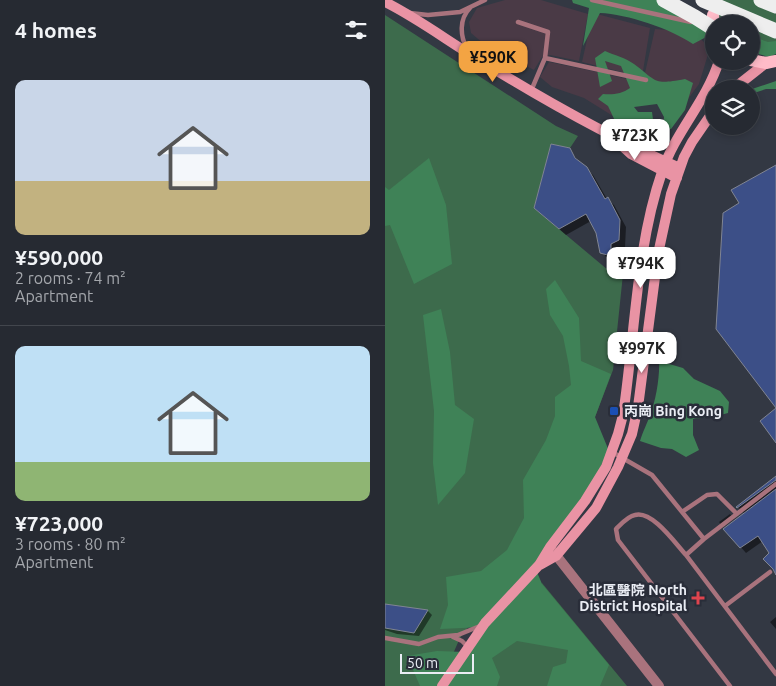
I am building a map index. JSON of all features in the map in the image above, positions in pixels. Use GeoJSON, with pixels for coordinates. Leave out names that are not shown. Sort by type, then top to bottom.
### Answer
{"type":"FeatureCollection","features":[{"type":"Feature","properties":{"kind":"highway"},"geometry":{"type":"LineString","coordinates":[[664,0],[705,20]]}},
{"type":"Feature","properties":{"kind":"highway"},"geometry":{"type":"LineString","coordinates":[[703,0],[776,31]]}},
{"type":"Feature","properties":{"kind":"highway"},"geometry":{"type":"LineString","coordinates":[[761,0],[776,6]]}},
{"type":"Feature","properties":{"kind":"main road"},"geometry":{"type":"LineString","coordinates":[[385,2],[421,22],[469,54],[531,91],[678,173]]}},
{"type":"Feature","properties":{"kind":"main road"},"geometry":{"type":"LineString","coordinates":[[746,80],[771,62]]}},
{"type":"Feature","properties":{"kind":"main road"},"geometry":{"type":"LineString","coordinates":[[442,686],[485,623],[539,565],[550,547],[585,501],[606,467],[623,415],[647,264],[653,202],[663,166],[679,133],[711,84],[716,70]]}},
{"type":"Feature","properties":{"kind":"main road"},"geometry":{"type":"LineString","coordinates":[[539,565],[556,556],[596,508],[632,434],[638,407],[658,254],[671,194],[692,142],[705,123]]}},
{"type":"Feature","properties":{"kind":"street"},"geometry":{"type":"LineString","coordinates":[[550,547],[659,686]]}},
{"type":"Feature","properties":{"kind":"lane"},"geometry":{"type":"LineString","coordinates":[[402,11],[427,15],[460,12],[485,0]]}},
{"type":"Feature","properties":{"kind":"lane"},"geometry":{"type":"LineString","coordinates":[[592,0],[705,22]]}},
{"type":"Feature","properties":{"kind":"lane"},"geometry":{"type":"LineString","coordinates":[[469,54],[461,29],[465,14],[473,6]]}},
{"type":"Feature","properties":{"kind":"lane"},"geometry":{"type":"LineString","coordinates":[[518,22],[548,32],[545,58],[531,91]]}},
{"type":"Feature","properties":{"kind":"lane"},"geometry":{"type":"LineString","coordinates":[[545,58],[645,80]]}},
{"type":"Feature","properties":{"kind":"lane"},"geometry":{"type":"LineString","coordinates":[[647,264],[653,262],[659,232],[664,226]]}},
{"type":"Feature","properties":{"kind":"lane"},"geometry":{"type":"LineString","coordinates":[[612,452],[653,475],[704,539]]}},
{"type":"Feature","properties":{"kind":"lane"},"geometry":{"type":"LineString","coordinates":[[686,555],[776,484]]}},
{"type":"Feature","properties":{"kind":"lane"},"geometry":{"type":"LineString","coordinates":[[682,512],[707,495],[717,494],[737,514]]}},
{"type":"Feature","properties":{"kind":"lane"},"geometry":{"type":"LineString","coordinates":[[730,686],[618,540],[616,529],[633,515],[643,514],[653,519],[686,555],[776,674]]}},
{"type":"Feature","properties":{"kind":"lane"},"geometry":{"type":"LineString","coordinates":[[725,606],[770,572]]}},
{"type":"Feature","properties":{"kind":"lane"},"geometry":{"type":"LineString","coordinates":[[449,637],[472,630],[485,623]]}},
{"type":"Feature","properties":{"kind":"lane"},"geometry":{"type":"LineString","coordinates":[[385,638],[419,644],[438,637],[449,637],[457,638],[468,647]]}},
{"type":"Feature","properties":{"kind":"shaded area"},"geometry":{"type":"Polygon","coordinates":[[[505,0],[541,0],[588,14],[579,61],[550,55],[542,57],[534,70],[484,44],[471,33],[469,22],[477,8],[505,0]]]}},
{"type":"Feature","properties":{"kind":"shaded area"},"geometry":{"type":"Polygon","coordinates":[[[593,13],[650,28],[642,77],[582,62],[593,13]]]}},
{"type":"Feature","properties":{"kind":"shaded area"},"geometry":{"type":"Polygon","coordinates":[[[655,29],[692,32],[704,42],[705,64],[699,84],[688,99],[642,86],[655,29]]]}},
{"type":"Feature","properties":{"kind":"shaded area"},"geometry":{"type":"Polygon","coordinates":[[[549,62],[597,72],[607,83],[610,75],[639,82],[617,104],[613,116],[584,98],[552,87],[540,77],[549,62]]]}},
{"type":"Feature","properties":{"kind":"green space"},"geometry":{"type":"Polygon","coordinates":[[[572,0],[675,0],[705,30],[705,38],[693,44],[684,38],[648,23],[623,16],[600,13],[583,46],[589,8],[573,3],[572,0]]]}},
{"type":"Feature","properties":{"kind":"green space"},"geometry":{"type":"Polygon","coordinates":[[[718,0],[776,0],[776,54],[760,52],[760,15],[719,15],[718,0]]]}},
{"type":"Feature","properties":{"kind":"green space"},"geometry":{"type":"Polygon","coordinates":[[[385,15],[556,126],[578,136],[570,148],[551,144],[534,208],[608,270],[623,274],[613,370],[595,417],[475,618],[460,638],[452,656],[431,686],[385,686],[385,15]]]}},
{"type":"Feature","properties":{"kind":"green space"},"geometry":{"type":"Polygon","coordinates":[[[760,39],[768,42],[776,41],[776,54],[769,57],[760,54],[760,39]]]}},
{"type":"Feature","properties":{"kind":"green space"},"geometry":{"type":"Polygon","coordinates":[[[605,51],[624,58],[652,78],[661,82],[685,79],[693,83],[685,110],[671,129],[663,128],[664,117],[657,104],[634,107],[638,112],[652,112],[655,134],[646,135],[616,123],[608,106],[598,99],[603,94],[617,94],[630,88],[621,66],[605,61],[612,81],[600,87],[595,58],[605,51]]]}},
{"type":"Feature","properties":{"kind":"green space"},"geometry":{"type":"Polygon","coordinates":[[[776,81],[776,89],[760,91],[760,86],[776,81]]]}},
{"type":"Feature","properties":{"kind":"green space"},"geometry":{"type":"Polygon","coordinates":[[[429,158],[446,205],[452,264],[414,284],[390,225],[385,226],[385,187],[389,190],[429,158]]]}},
{"type":"Feature","properties":{"kind":"green space"},"geometry":{"type":"Polygon","coordinates":[[[555,280],[579,318],[581,361],[611,374],[595,417],[609,451],[583,500],[534,565],[542,584],[609,665],[600,686],[547,686],[553,667],[566,663],[568,650],[517,641],[492,658],[500,677],[497,686],[420,686],[407,656],[437,651],[465,652],[485,627],[440,629],[448,605],[446,577],[481,571],[507,550],[524,518],[523,480],[546,440],[555,416],[555,397],[571,385],[563,336],[550,315],[546,289],[555,280]]]}},
{"type":"Feature","properties":{"kind":"green space"},"geometry":{"type":"Polygon","coordinates":[[[441,309],[450,352],[455,405],[474,419],[465,473],[438,505],[433,463],[434,411],[423,315],[441,309]]]}},
{"type":"Feature","properties":{"kind":"green space"},"geometry":{"type":"Polygon","coordinates":[[[659,361],[683,368],[694,379],[720,391],[729,402],[728,413],[693,419],[693,435],[699,450],[686,457],[672,449],[661,448],[640,441],[654,403],[659,361]]]}},
{"type":"Feature","properties":{"kind":"green space"},"geometry":{"type":"Polygon","coordinates":[[[542,583],[627,686],[460,686],[542,583]]]}},
{"type":"Feature","properties":{"kind":"building"},"geometry":{"type":"Polygon","coordinates":[[[551,144],[570,148],[575,158],[587,167],[605,199],[608,197],[620,220],[619,240],[611,244],[611,256],[600,253],[596,233],[586,214],[559,229],[534,208],[551,144]]]}},
{"type":"Feature","properties":{"kind":"building"},"geometry":{"type":"Polygon","coordinates":[[[776,165],[776,408],[716,329],[723,213],[739,203],[731,190],[776,165]]]}},
{"type":"Feature","properties":{"kind":"building"},"geometry":{"type":"Polygon","coordinates":[[[776,408],[776,443],[760,421],[776,408]]]}},
{"type":"Feature","properties":{"kind":"building"},"geometry":{"type":"Polygon","coordinates":[[[776,476],[776,480],[736,507],[776,476]]]}},
{"type":"Feature","properties":{"kind":"building"},"geometry":{"type":"Polygon","coordinates":[[[776,489],[776,575],[763,559],[769,553],[758,536],[740,548],[723,529],[776,489]]]}},
{"type":"Feature","properties":{"kind":"building"},"geometry":{"type":"Polygon","coordinates":[[[385,604],[428,610],[414,633],[385,628],[385,604]]]}},
{"type":"Feature","properties":{"kind":"place","name":"丙崗 Bing Kong"},"geometry":{"type":"Point","coordinates":[614,411]}},
{"type":"Feature","properties":{"kind":"place","name":"北區醫院 North District Hospital"},"geometry":{"type":"Point","coordinates":[698,598]}}]}
